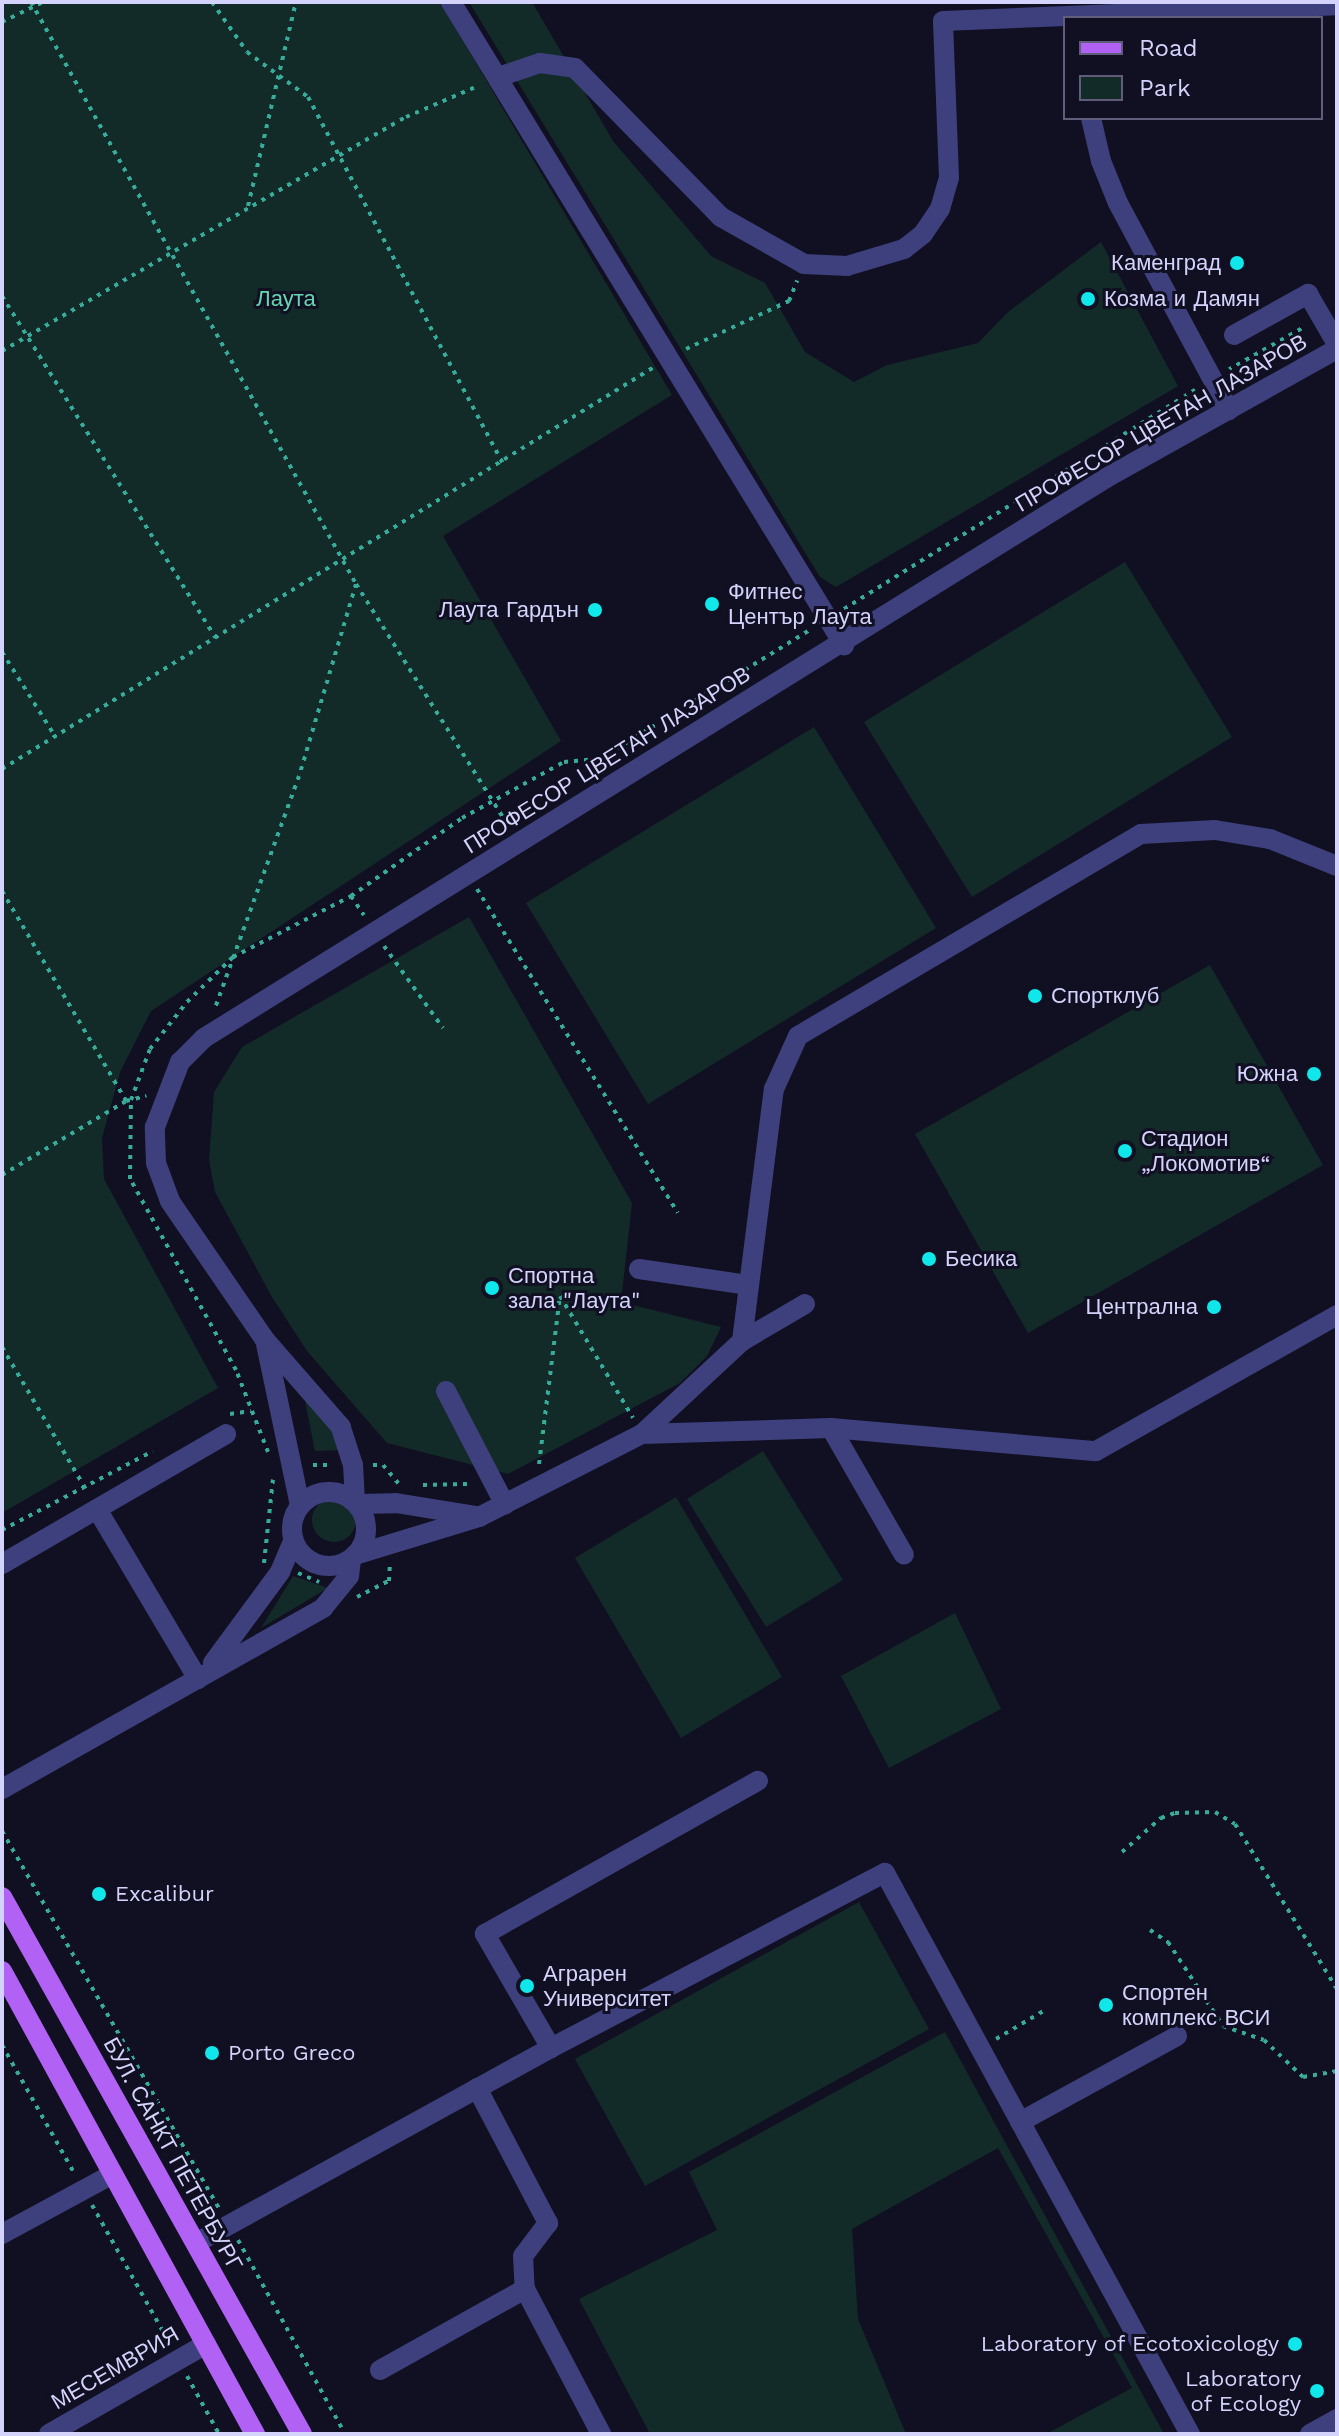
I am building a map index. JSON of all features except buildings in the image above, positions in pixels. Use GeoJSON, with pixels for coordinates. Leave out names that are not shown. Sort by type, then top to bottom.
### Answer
{"type":"FeatureCollection","features":[{"type":"Feature","properties":{"kind":"main road","name":"БУЛ. САНКТ ПЕТЕРБУРГ"},"geometry":{"type":"LineString","coordinates":[[2,1897],[302,2434]]}},
{"type":"Feature","properties":{"kind":"main road"},"geometry":{"type":"LineString","coordinates":[[3,1976],[255,2434]]}},
{"type":"Feature","properties":{"kind":"street"},"geometry":{"type":"LineString","coordinates":[[451,2],[666,359],[844,645]]}},
{"type":"Feature","properties":{"kind":"street"},"geometry":{"type":"LineString","coordinates":[[498,77],[540,63],[575,68],[721,217],[804,264],[817,268],[879,260],[923,234],[940,209],[949,178],[943,11],[1087,12],[1337,5]]}},
{"type":"Feature","properties":{"kind":"street"},"geometry":{"type":"LineString","coordinates":[[1091,120],[1101,161],[1118,203],[1229,410]]}},
{"type":"Feature","properties":{"kind":"street"},"geometry":{"type":"LineString","coordinates":[[1234,335],[1308,294],[1337,346]]}},
{"type":"Feature","properties":{"kind":"street","name":"ПРОФЕСОР ЦВЕТАН ЛАЗАРОВ"},"geometry":{"type":"LineString","coordinates":[[356,1503],[353,1465],[341,1427],[265,1340],[195,1243],[170,1201],[156,1163],[155,1127],[165,1092],[180,1062],[204,1038],[844,645],[1106,478],[1337,346]]}},
{"type":"Feature","properties":{"kind":"street"},"geometry":{"type":"LineString","coordinates":[[742,1341],[774,1089],[798,1036],[1141,834],[1215,830],[1270,839],[1337,866]]}},
{"type":"Feature","properties":{"kind":"street"},"geometry":{"type":"LineString","coordinates":[[639,1269],[749,1285]]}},
{"type":"Feature","properties":{"kind":"street"},"geometry":{"type":"LineString","coordinates":[[293,1541],[318,1565],[479,1517],[505,1505],[642,1434],[742,1341],[805,1304]]}},
{"type":"Feature","properties":{"kind":"street"},"geometry":{"type":"LineString","coordinates":[[642,1434],[831,1428],[1096,1451],[1337,1315]]}},
{"type":"Feature","properties":{"kind":"street","name":"ПРОФЕСОР ЦВЕТАН ЛАЗАРОВ"},"geometry":{"type":"LineString","coordinates":[[265,1340],[300,1505]]}},
{"type":"Feature","properties":{"kind":"street"},"geometry":{"type":"LineString","coordinates":[[446,1391],[505,1505]]}},
{"type":"Feature","properties":{"kind":"street"},"geometry":{"type":"LineString","coordinates":[[2,1564],[97,1509],[223,1426]]}},
{"type":"Feature","properties":{"kind":"street"},"geometry":{"type":"LineString","coordinates":[[831,1428],[904,1555]]}},
{"type":"Feature","properties":{"kind":"street"},"geometry":{"type":"LineString","coordinates":[[203,1674],[280,1572],[293,1541],[292,1522],[300,1505],[327,1491],[356,1503],[397,1494],[479,1517]]}},
{"type":"Feature","properties":{"kind":"street"},"geometry":{"type":"LineString","coordinates":[[2,1789],[323,1608],[339,1590],[365,1536],[356,1503]]}},
{"type":"Feature","properties":{"kind":"street"},"geometry":{"type":"LineString","coordinates":[[97,1509],[203,1674]]}},
{"type":"Feature","properties":{"kind":"street"},"geometry":{"type":"LineString","coordinates":[[551,2048],[485,1934],[758,1781]]}},
{"type":"Feature","properties":{"kind":"street"},"geometry":{"type":"LineString","coordinates":[[196,2243],[551,2048],[885,1873],[1190,2434]]}},
{"type":"Feature","properties":{"kind":"street"},"geometry":{"type":"LineString","coordinates":[[1020,2122],[1177,2036]]}},
{"type":"Feature","properties":{"kind":"street"},"geometry":{"type":"LineString","coordinates":[[477,2088],[548,2223],[523,2256],[525,2289],[600,2433]]}},
{"type":"Feature","properties":{"kind":"street"},"geometry":{"type":"LineString","coordinates":[[2,2234],[113,2174]]}},
{"type":"Feature","properties":{"kind":"street"},"geometry":{"type":"LineString","coordinates":[[380,2370],[525,2289]]}},
{"type":"Feature","properties":{"kind":"street","name":"МЕСЕМВРИЯ"},"geometry":{"type":"LineString","coordinates":[[49,2434],[206,2344]]}},
{"type":"Feature","properties":{"kind":"street"},"geometry":{"type":"LineString","coordinates":[[1310,2434],[1337,2419]]}},
{"type":"Feature","properties":{"kind":"path"},"geometry":{"type":"LineString","coordinates":[[2,22],[33,4],[43,2]]}},
{"type":"Feature","properties":{"kind":"path"},"geometry":{"type":"LineString","coordinates":[[212,2],[247,52],[308,97],[503,464]]}},
{"type":"Feature","properties":{"kind":"path"},"geometry":{"type":"LineString","coordinates":[[248,208],[296,2]]}},
{"type":"Feature","properties":{"kind":"path"},"geometry":{"type":"LineString","coordinates":[[33,4],[356,584],[519,842]]}},
{"type":"Feature","properties":{"kind":"path"},"geometry":{"type":"LineString","coordinates":[[2,351],[406,117],[498,77]]}},
{"type":"Feature","properties":{"kind":"path"},"geometry":{"type":"LineString","coordinates":[[2,769],[503,464],[666,359],[789,301],[804,264]]}},
{"type":"Feature","properties":{"kind":"path"},"geometry":{"type":"LineString","coordinates":[[2,296],[216,638]]}},
{"type":"Feature","properties":{"kind":"path"},"geometry":{"type":"LineString","coordinates":[[204,1038],[299,776],[356,584]]}},
{"type":"Feature","properties":{"kind":"path"},"geometry":{"type":"LineString","coordinates":[[2,652],[55,736]]}},
{"type":"Feature","properties":{"kind":"path"},"geometry":{"type":"LineString","coordinates":[[467,874],[678,1213]]}},
{"type":"Feature","properties":{"kind":"path"},"geometry":{"type":"LineString","coordinates":[[2,891],[126,1101],[2,1175]]}},
{"type":"Feature","properties":{"kind":"path"},"geometry":{"type":"LineString","coordinates":[[351,896],[443,1028]]}},
{"type":"Feature","properties":{"kind":"path"},"geometry":{"type":"LineString","coordinates":[[535,1489],[560,1296],[642,1434]]}},
{"type":"Feature","properties":{"kind":"path"},"geometry":{"type":"LineString","coordinates":[[2,1347],[97,1509]]}},
{"type":"Feature","properties":{"kind":"path"},"geometry":{"type":"LineString","coordinates":[[223,1426],[251,1411]]}},
{"type":"Feature","properties":{"kind":"path"},"geometry":{"type":"LineString","coordinates":[[2,1530],[83,1485],[165,1445]]}},
{"type":"Feature","properties":{"kind":"path"},"geometry":{"type":"LineString","coordinates":[[273,1477],[261,1561],[280,1572],[293,1571],[361,1599],[389,1581],[392,1544]]}},
{"type":"Feature","properties":{"kind":"path"},"geometry":{"type":"LineString","coordinates":[[1122,1852],[1161,1818],[1175,1813],[1215,1812],[1235,1824],[1337,1989]]}},
{"type":"Feature","properties":{"kind":"path"},"geometry":{"type":"LineString","coordinates":[[2,1831],[230,2226],[345,2434]]}},
{"type":"Feature","properties":{"kind":"path"},"geometry":{"type":"LineString","coordinates":[[1150,1930],[1168,1942],[1223,2026],[1264,2040],[1303,2077],[1337,2071]]}},
{"type":"Feature","properties":{"kind":"path"},"geometry":{"type":"LineString","coordinates":[[980,2048],[1045,2010]]}},
{"type":"Feature","properties":{"kind":"path"},"geometry":{"type":"LineString","coordinates":[[2,2045],[219,2434]]}},
{"type":"Feature","properties":{"kind":"green space","name":"Лаута"},"geometry":{"type":"Polygon","coordinates":[[[2,2],[440,2],[672,395],[443,536],[561,741],[151,1011],[120,1072],[102,1138],[104,1179],[218,1388],[2,1513],[2,2]]]}},
{"type":"Feature","properties":{"kind":"green space"},"geometry":{"type":"Polygon","coordinates":[[[469,2],[532,2],[613,141],[711,256],[765,283],[805,352],[854,382],[887,365],[978,343],[1008,312],[1101,242],[1178,386],[836,587],[820,577],[469,2]]]}},
{"type":"Feature","properties":{"kind":"green space"},"geometry":{"type":"Polygon","coordinates":[[[1125,562],[1232,737],[972,897],[864,722],[1125,562]]]}},
{"type":"Feature","properties":{"kind":"green space"},"geometry":{"type":"Polygon","coordinates":[[[814,727],[936,928],[648,1104],[526,903],[814,727]]]}},
{"type":"Feature","properties":{"kind":"green space"},"geometry":{"type":"Polygon","coordinates":[[[469,917],[632,1203],[621,1302],[721,1327],[707,1356],[680,1383],[508,1474],[387,1443],[307,1351],[272,1297],[215,1192],[209,1160],[214,1092],[242,1047],[469,917]]]}},
{"type":"Feature","properties":{"kind":"green space"},"geometry":{"type":"Polygon","coordinates":[[[1210,965],[1323,1165],[1028,1333],[915,1134],[1210,965]]]}},
{"type":"Feature","properties":{"kind":"green space"},"geometry":{"type":"Polygon","coordinates":[[[308,1395],[344,1450],[315,1451],[304,1396],[308,1395]]]}},
{"type":"Feature","properties":{"kind":"green space"},"geometry":{"type":"Polygon","coordinates":[[[763,1451],[843,1580],[766,1627],[687,1499],[763,1451]]]}},
{"type":"Feature","properties":{"kind":"green space"},"geometry":{"type":"Polygon","coordinates":[[[676,1497],[782,1677],[681,1738],[575,1558],[676,1497]]]}},
{"type":"Feature","properties":{"kind":"green space"},"geometry":{"type":"Polygon","coordinates":[[[334,1498],[350,1504],[356,1520],[350,1536],[334,1542],[318,1536],[312,1520],[318,1504],[334,1498]]]}},
{"type":"Feature","properties":{"kind":"green space"},"geometry":{"type":"Polygon","coordinates":[[[293,1576],[328,1588],[261,1628],[293,1576]]]}},
{"type":"Feature","properties":{"kind":"green space"},"geometry":{"type":"Polygon","coordinates":[[[955,1613],[1001,1709],[889,1768],[841,1676],[955,1613]]]}},
{"type":"Feature","properties":{"kind":"green space"},"geometry":{"type":"Polygon","coordinates":[[[859,1902],[929,2029],[645,2186],[575,2059],[859,1902]]]}},
{"type":"Feature","properties":{"kind":"green space"},"geometry":{"type":"Polygon","coordinates":[[[945,2032],[1164,2434],[1046,2434],[1132,2388],[998,2148],[852,2229],[858,2319],[906,2434],[650,2434],[579,2299],[717,2230],[689,2172],[945,2032]]]}},
{"type":"Feature","properties":{"kind":"place","name":"Каменград"},"geometry":{"type":"Point","coordinates":[1237,263]}},
{"type":"Feature","properties":{"kind":"place","name":"Козма и Дамян"},"geometry":{"type":"Point","coordinates":[1088,299]}},
{"type":"Feature","properties":{"kind":"place","name":"Фитнес Център Лаута"},"geometry":{"type":"Point","coordinates":[712,604]}},
{"type":"Feature","properties":{"kind":"place","name":"Лаута Гардън"},"geometry":{"type":"Point","coordinates":[595,610]}},
{"type":"Feature","properties":{"kind":"place","name":"Спортклуб"},"geometry":{"type":"Point","coordinates":[1035,996]}},
{"type":"Feature","properties":{"kind":"place","name":"Южна"},"geometry":{"type":"Point","coordinates":[1314,1074]}},
{"type":"Feature","properties":{"kind":"place","name":"Стадион „Локомотив“"},"geometry":{"type":"Point","coordinates":[1125,1151]}},
{"type":"Feature","properties":{"kind":"place","name":"Бесика"},"geometry":{"type":"Point","coordinates":[929,1259]}},
{"type":"Feature","properties":{"kind":"place","name":"Спортна зала \"Лаута\""},"geometry":{"type":"Point","coordinates":[492,1288]}},
{"type":"Feature","properties":{"kind":"place","name":"Централна"},"geometry":{"type":"Point","coordinates":[1214,1307]}},
{"type":"Feature","properties":{"kind":"place","name":"Excalibur"},"geometry":{"type":"Point","coordinates":[99,1894]}},
{"type":"Feature","properties":{"kind":"place","name":"Аграрен Университет"},"geometry":{"type":"Point","coordinates":[527,1986]}},
{"type":"Feature","properties":{"kind":"place","name":"Спортен комплекс ВСИ"},"geometry":{"type":"Point","coordinates":[1106,2005]}},
{"type":"Feature","properties":{"kind":"place","name":"Porto Greco"},"geometry":{"type":"Point","coordinates":[212,2053]}},
{"type":"Feature","properties":{"kind":"place","name":"Laboratory of Ecotoxicology"},"geometry":{"type":"Point","coordinates":[1295,2344]}},
{"type":"Feature","properties":{"kind":"place","name":"Laboratory of Ecology"},"geometry":{"type":"Point","coordinates":[1317,2391]}}]}
